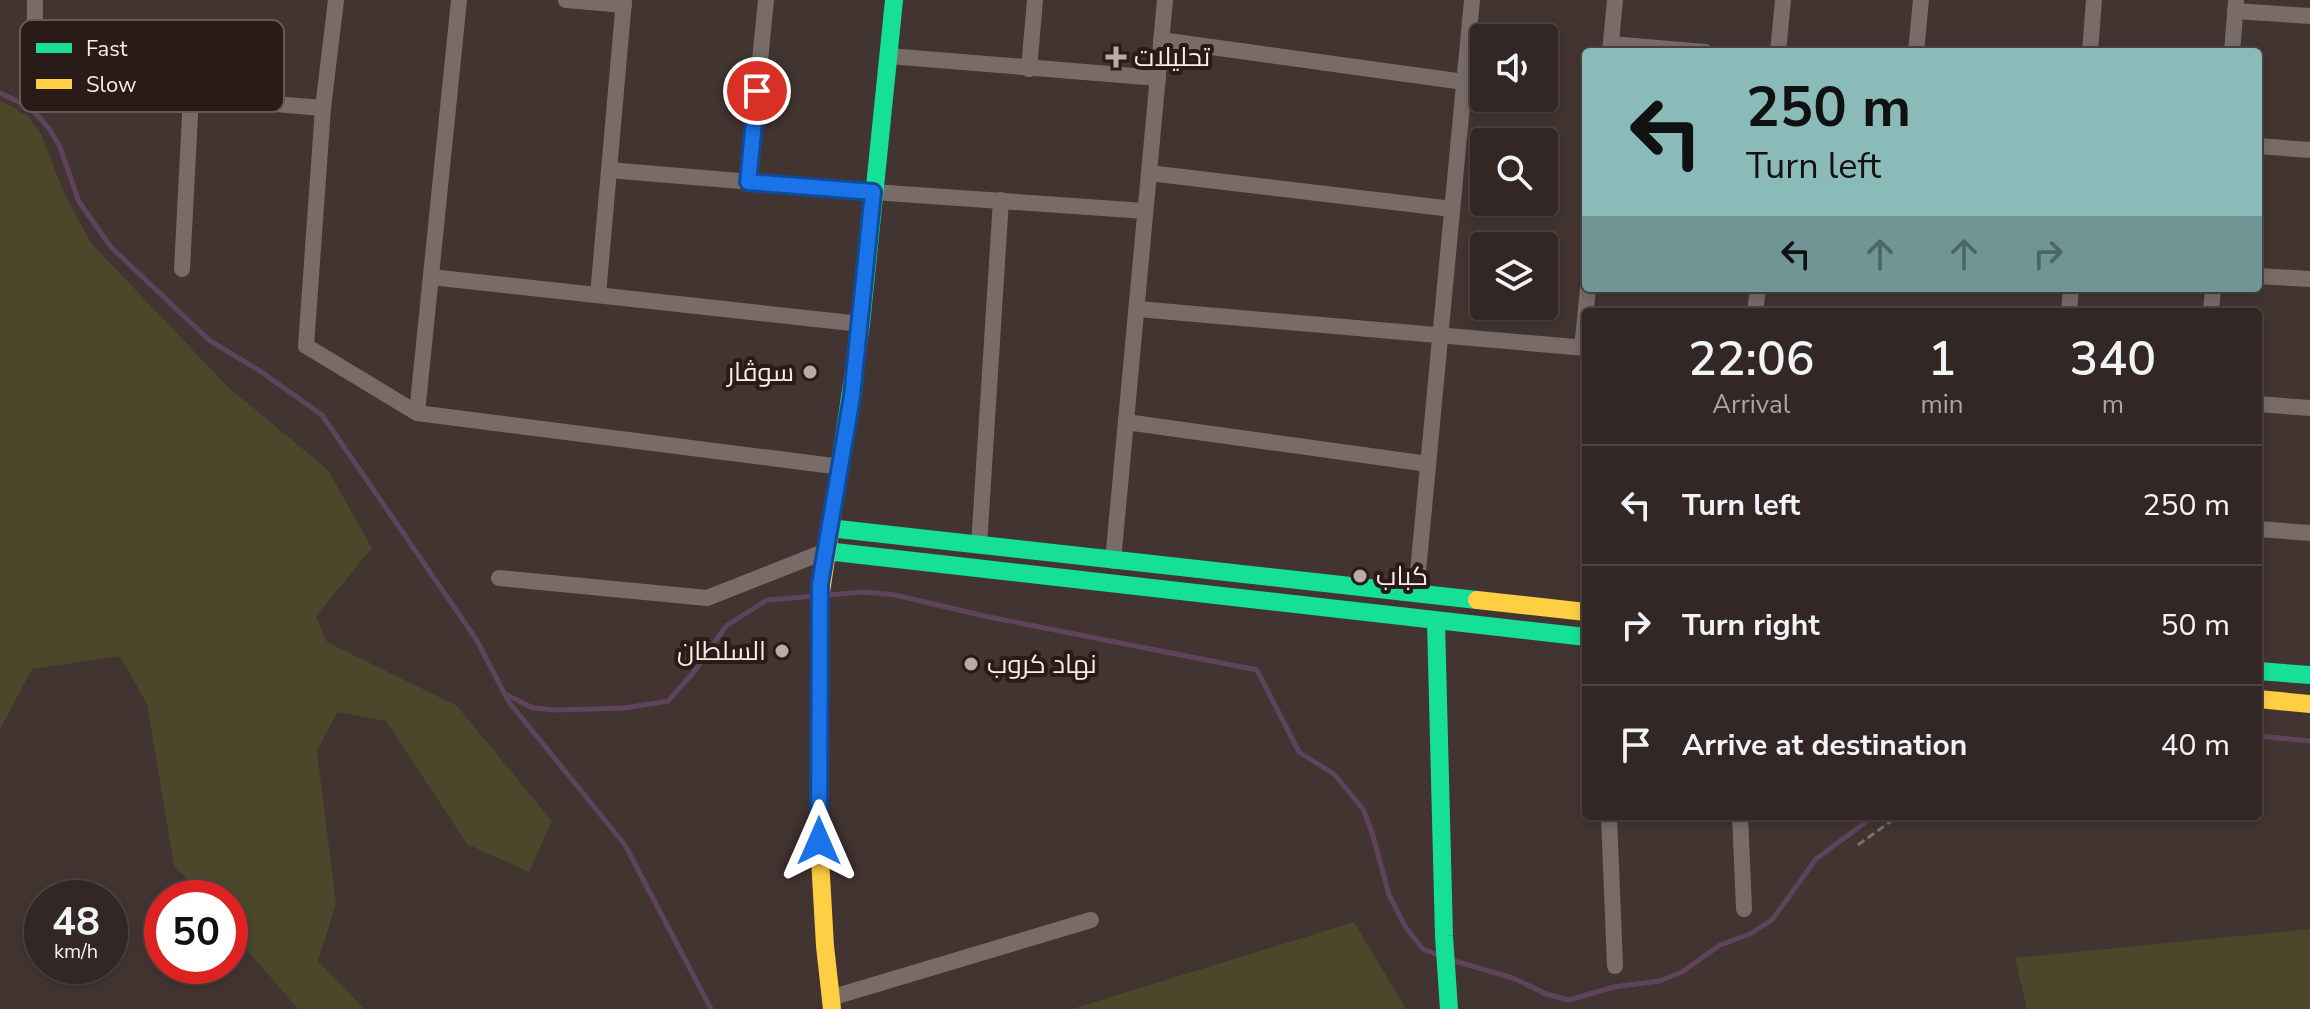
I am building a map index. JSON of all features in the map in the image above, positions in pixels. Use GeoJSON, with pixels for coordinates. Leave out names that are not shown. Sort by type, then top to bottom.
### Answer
{"type":"FeatureCollection","features":[{"type":"Feature","properties":{"kind":"main road"},"geometry":{"type":"LineString","coordinates":[[831,1003],[819,841],[820,584],[841,467],[861,324],[894,0]]}},
{"type":"Feature","properties":{"kind":"main road"},"geometry":{"type":"LineString","coordinates":[[829,528],[1582,612]]}},
{"type":"Feature","properties":{"kind":"main road"},"geometry":{"type":"LineString","coordinates":[[956,566],[958,543]]}},
{"type":"Feature","properties":{"kind":"main road"},"geometry":{"type":"LineString","coordinates":[[826,551],[1582,637]]}},
{"type":"Feature","properties":{"kind":"main road"},"geometry":{"type":"LineString","coordinates":[[1436,622],[1445,970],[1449,1009]]}},
{"type":"Feature","properties":{"kind":"main road"},"geometry":{"type":"LineString","coordinates":[[2262,671],[2310,675]]}},
{"type":"Feature","properties":{"kind":"main road"},"geometry":{"type":"LineString","coordinates":[[2262,699],[2310,704]]}},
{"type":"Feature","properties":{"kind":"street"},"geometry":{"type":"LineString","coordinates":[[35,0],[35,20]]}},
{"type":"Feature","properties":{"kind":"street"},"geometry":{"type":"LineString","coordinates":[[336,0],[323,108],[306,346],[417,413],[841,467]]}},
{"type":"Feature","properties":{"kind":"street"},"geometry":{"type":"LineString","coordinates":[[417,413],[459,0]]}},
{"type":"Feature","properties":{"kind":"street"},"geometry":{"type":"LineString","coordinates":[[566,0],[624,2],[598,295]]}},
{"type":"Feature","properties":{"kind":"street"},"geometry":{"type":"LineString","coordinates":[[748,182],[766,0]]}},
{"type":"Feature","properties":{"kind":"street"},"geometry":{"type":"LineString","coordinates":[[1029,69],[1035,0]]}},
{"type":"Feature","properties":{"kind":"street"},"geometry":{"type":"LineString","coordinates":[[1113,561],[1165,0]]}},
{"type":"Feature","properties":{"kind":"street"},"geometry":{"type":"LineString","coordinates":[[1416,593],[1472,0]]}},
{"type":"Feature","properties":{"kind":"street"},"geometry":{"type":"LineString","coordinates":[[1610,48],[1615,0]]}},
{"type":"Feature","properties":{"kind":"street"},"geometry":{"type":"LineString","coordinates":[[1778,48],[1783,0]]}},
{"type":"Feature","properties":{"kind":"street"},"geometry":{"type":"LineString","coordinates":[[1916,48],[1921,0]]}},
{"type":"Feature","properties":{"kind":"street"},"geometry":{"type":"LineString","coordinates":[[2090,48],[2094,0]]}},
{"type":"Feature","properties":{"kind":"street"},"geometry":{"type":"LineString","coordinates":[[2232,48],[2236,6],[2310,16]]}},
{"type":"Feature","properties":{"kind":"street"},"geometry":{"type":"LineString","coordinates":[[1161,40],[1464,82]]}},
{"type":"Feature","properties":{"kind":"street"},"geometry":{"type":"LineString","coordinates":[[889,56],[1158,78]]}},
{"type":"Feature","properties":{"kind":"street"},"geometry":{"type":"LineString","coordinates":[[284,105],[323,108]]}},
{"type":"Feature","properties":{"kind":"street"},"geometry":{"type":"LineString","coordinates":[[182,269],[190,112]]}},
{"type":"Feature","properties":{"kind":"street"},"geometry":{"type":"LineString","coordinates":[[2262,146],[2310,150]]}},
{"type":"Feature","properties":{"kind":"street"},"geometry":{"type":"LineString","coordinates":[[609,170],[1145,211]]}},
{"type":"Feature","properties":{"kind":"street"},"geometry":{"type":"LineString","coordinates":[[1149,173],[1452,209]]}},
{"type":"Feature","properties":{"kind":"street"},"geometry":{"type":"LineString","coordinates":[[979,545],[1001,200]]}},
{"type":"Feature","properties":{"kind":"street"},"geometry":{"type":"LineString","coordinates":[[2262,276],[2310,279]]}},
{"type":"Feature","properties":{"kind":"street"},"geometry":{"type":"LineString","coordinates":[[431,277],[861,324]]}},
{"type":"Feature","properties":{"kind":"street"},"geometry":{"type":"LineString","coordinates":[[1138,309],[1582,348]]}},
{"type":"Feature","properties":{"kind":"street"},"geometry":{"type":"LineString","coordinates":[[2262,404],[2310,408]]}},
{"type":"Feature","properties":{"kind":"street"},"geometry":{"type":"LineString","coordinates":[[1126,422],[1428,464]]}},
{"type":"Feature","properties":{"kind":"street"},"geometry":{"type":"LineString","coordinates":[[2262,529],[2310,533]]}},
{"type":"Feature","properties":{"kind":"street"},"geometry":{"type":"LineString","coordinates":[[499,578],[707,598],[826,551]]}},
{"type":"Feature","properties":{"kind":"street"},"geometry":{"type":"LineString","coordinates":[[1609,820],[1615,966]]}},
{"type":"Feature","properties":{"kind":"street"},"geometry":{"type":"LineString","coordinates":[[1740,820],[1744,909]]}},
{"type":"Feature","properties":{"kind":"street"},"geometry":{"type":"LineString","coordinates":[[831,1003],[1091,920]]}},
{"type":"Feature","properties":{"kind":"path"},"geometry":{"type":"LineString","coordinates":[[1858,845],[1892,820]]}},
{"type":"Feature","properties":{"kind":"shaded area"},"geometry":{"type":"Polygon","coordinates":[[[0,101],[30,119],[42,136],[63,191],[91,243],[228,387],[328,470],[372,548],[316,616],[327,642],[457,706],[552,821],[529,872],[467,844],[386,721],[337,712],[317,751],[336,904],[318,961],[364,1009],[298,1009],[248,951],[248,880],[187,880],[174,865],[147,704],[120,656],[32,669],[0,729],[0,101]]]}},
{"type":"Feature","properties":{"kind":"shaded area"},"geometry":{"type":"Polygon","coordinates":[[[1354,922],[1406,1009],[1072,1009],[1354,922]]]}},
{"type":"Feature","properties":{"kind":"shaded area"},"geometry":{"type":"Polygon","coordinates":[[[2310,929],[2310,1009],[2027,1009],[2015,958],[2310,929]]]}},
{"type":"Feature","properties":{"kind":"waterway"},"geometry":{"type":"LineString","coordinates":[[0,93],[20,103]]}},
{"type":"Feature","properties":{"kind":"waterway"},"geometry":{"type":"LineString","coordinates":[[34,112],[49,128],[60,147],[79,202],[111,247],[209,340],[322,415],[476,639],[509,702],[625,845],[711,1009]]}},
{"type":"Feature","properties":{"kind":"waterway"},"geometry":{"type":"LineString","coordinates":[[828,595],[864,592],[895,595],[989,617],[1257,670],[1299,752],[1334,774],[1363,809],[1389,895],[1406,928],[1423,949],[1438,955]]}},
{"type":"Feature","properties":{"kind":"waterway"},"geometry":{"type":"LineString","coordinates":[[505,694],[533,708],[556,710],[625,708],[668,701],[693,673],[726,626],[767,600],[815,596]]}},
{"type":"Feature","properties":{"kind":"waterway"},"geometry":{"type":"LineString","coordinates":[[2262,736],[2310,741]]}},
{"type":"Feature","properties":{"kind":"waterway"},"geometry":{"type":"LineString","coordinates":[[1451,960],[1513,978],[1546,994],[1569,1000],[1614,987],[1659,981],[1682,972],[1720,945],[1750,934],[1772,920],[1816,859],[1869,820]]}},
{"type":"Feature","properties":{"kind":"traffic: fast"},"geometry":{"type":"LineString","coordinates":[[839,470],[861,324],[894,0]]}},
{"type":"Feature","properties":{"kind":"traffic: fast"},"geometry":{"type":"LineString","coordinates":[[829,528],[1477,600]]}},
{"type":"Feature","properties":{"kind":"traffic: fast"},"geometry":{"type":"LineString","coordinates":[[826,551],[1582,637]]}},
{"type":"Feature","properties":{"kind":"traffic: fast"},"geometry":{"type":"LineString","coordinates":[[1436,622],[1444,936],[1449,1009]]}},
{"type":"Feature","properties":{"kind":"traffic: fast"},"geometry":{"type":"LineString","coordinates":[[2262,671],[2310,675]]}},
{"type":"Feature","properties":{"kind":"traffic: slow"},"geometry":{"type":"LineString","coordinates":[[832,1009],[819,841],[819,606],[839,470]]}},
{"type":"Feature","properties":{"kind":"traffic: slow"},"geometry":{"type":"LineString","coordinates":[[1477,600],[1582,612]]}},
{"type":"Feature","properties":{"kind":"traffic: slow"},"geometry":{"type":"LineString","coordinates":[[2262,699],[2310,704]]}},
{"type":"Feature","properties":{"kind":"place","name":"تحلیلات"},"geometry":{"type":"Point","coordinates":[1116,57]}},
{"type":"Feature","properties":{"kind":"place","name":"سوڤار"},"geometry":{"type":"Point","coordinates":[810,372]}},
{"type":"Feature","properties":{"kind":"place","name":"كباب"},"geometry":{"type":"Point","coordinates":[1360,576]}},
{"type":"Feature","properties":{"kind":"place","name":"السلطان"},"geometry":{"type":"Point","coordinates":[782,651]}},
{"type":"Feature","properties":{"kind":"place","name":"نهاد كروب"},"geometry":{"type":"Point","coordinates":[971,664]}},
{"type":"Feature","properties":{"kind":"route"},"geometry":{"type":"LineString","coordinates":[[757,91],[748,182],[873,192],[852,396],[820,584],[819,841]]}}]}
